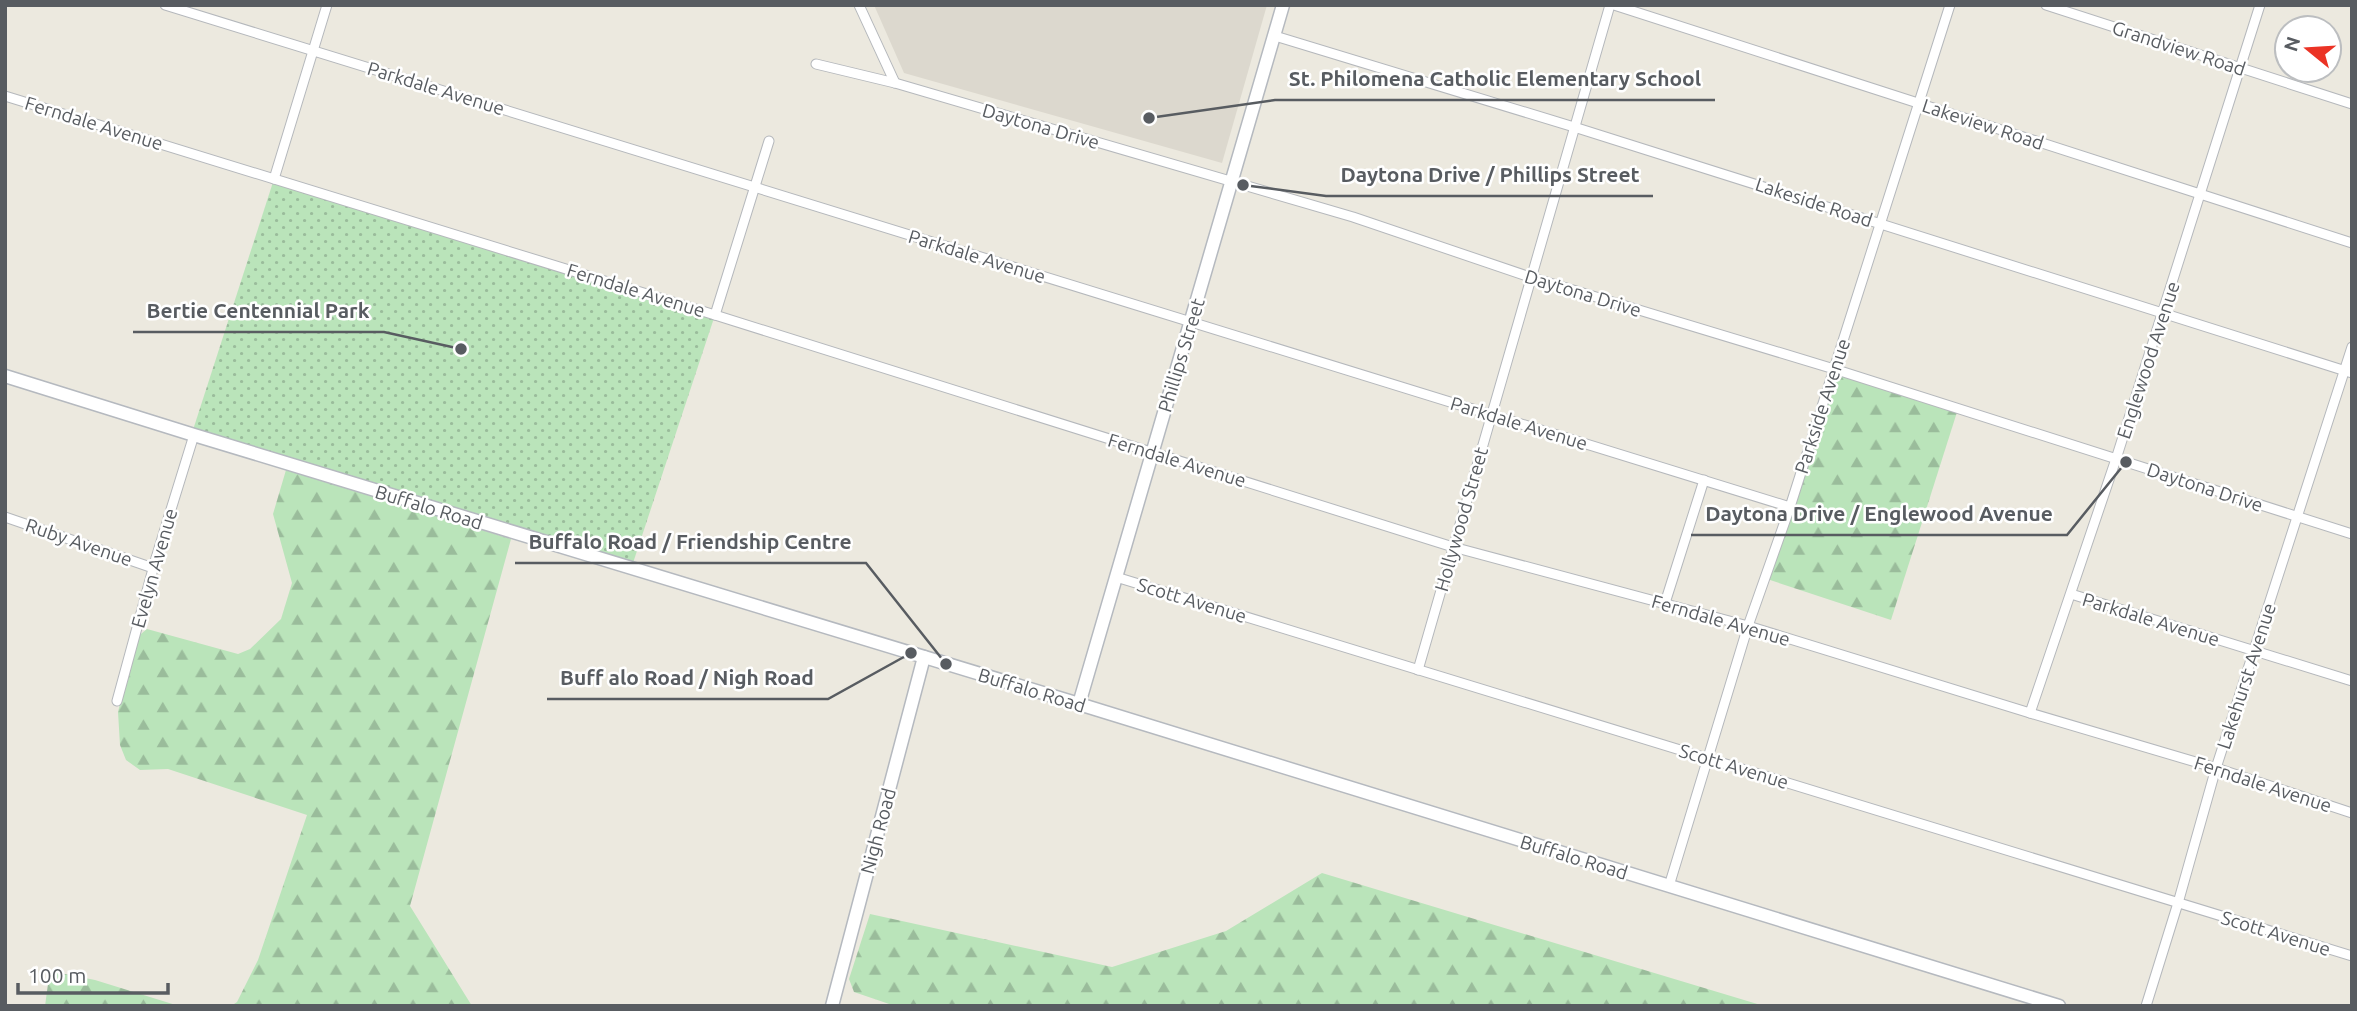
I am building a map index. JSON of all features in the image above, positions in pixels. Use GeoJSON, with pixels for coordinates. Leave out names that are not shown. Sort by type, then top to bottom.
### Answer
{"type":"FeatureCollection","features":[{"type":"Feature","properties":{"kind":"street","name":"Parkdale Avenue"},"geometry":{"type":"LineString","coordinates":[[164,5],[1790,507]]}},
{"type":"Feature","properties":{"kind":"street"},"geometry":{"type":"LineString","coordinates":[[274,179],[327,5]]}},
{"type":"Feature","properties":{"kind":"street"},"geometry":{"type":"LineString","coordinates":[[859,5],[895,83]]}},
{"type":"Feature","properties":{"kind":"street","name":"Phillips Street"},"geometry":{"type":"LineString","coordinates":[[1079,704],[1283,5]]}},
{"type":"Feature","properties":{"kind":"street","name":"Lakeview Road"},"geometry":{"type":"LineString","coordinates":[[1612,5],[2352,243]]}},
{"type":"Feature","properties":{"kind":"street","name":"Hollywood Street"},"geometry":{"type":"LineString","coordinates":[[1418,670],[1574,127],[1612,5]]}},
{"type":"Feature","properties":{"kind":"street","name":"Parkside Avenue"},"geometry":{"type":"LineString","coordinates":[[1670,886],[1748,626],[1790,507],[1950,5]]}},
{"type":"Feature","properties":{"kind":"street","name":"Grandview Road"},"geometry":{"type":"LineString","coordinates":[[2046,5],[2352,104]]}},
{"type":"Feature","properties":{"kind":"street","name":"Englewood Avenue"},"geometry":{"type":"LineString","coordinates":[[2030,713],[2116,459],[2260,5]]}},
{"type":"Feature","properties":{"kind":"street","name":"Lakeside Road"},"geometry":{"type":"LineString","coordinates":[[1275,36],[1881,223],[2348,372]]}},
{"type":"Feature","properties":{"kind":"street","name":"Daytona Drive"},"geometry":{"type":"LineString","coordinates":[[816,64],[895,83],[1353,217],[1531,277],[1834,369],[2352,534]]}},
{"type":"Feature","properties":{"kind":"street","name":"Ferndale Avenue"},"geometry":{"type":"LineString","coordinates":[[5,96],[1453,547],[1748,626],[2216,768],[2352,813]]}},
{"type":"Feature","properties":{"kind":"street"},"geometry":{"type":"LineString","coordinates":[[715,315],[769,141]]}},
{"type":"Feature","properties":{"kind":"street","name":"Lakehurst Avenue"},"geometry":{"type":"LineString","coordinates":[[2146,1006],[2216,768],[2348,372],[2352,347]]}},
{"type":"Feature","properties":{"kind":"street","name":"Buffalo Road"},"geometry":{"type":"LineString","coordinates":[[5,376],[2059,1006]]}},
{"type":"Feature","properties":{"kind":"street","name":"Evelyn Avenue"},"geometry":{"type":"LineString","coordinates":[[117,701],[153,568],[194,435]]}},
{"type":"Feature","properties":{"kind":"street"},"geometry":{"type":"LineString","coordinates":[[1665,603],[1704,480]]}},
{"type":"Feature","properties":{"kind":"street","name":"Ruby Avenue"},"geometry":{"type":"LineString","coordinates":[[5,517],[153,568]]}},
{"type":"Feature","properties":{"kind":"street","name":"Scott Avenue"},"geometry":{"type":"LineString","coordinates":[[1116,577],[2352,956]]}},
{"type":"Feature","properties":{"kind":"street","name":"Parkdale Avenue"},"geometry":{"type":"LineString","coordinates":[[2071,594],[2352,681]]}},
{"type":"Feature","properties":{"kind":"street","name":"Nigh Road"},"geometry":{"type":"LineString","coordinates":[[832,1006],[924,657]]}},
{"type":"Feature","properties":{"kind":"shaded area"},"geometry":{"type":"Polygon","coordinates":[[[874,5],[1267,5],[1222,163],[904,73],[874,5]]]}},
{"type":"Feature","properties":{"kind":"green space"},"geometry":{"type":"Polygon","coordinates":[[[274,179],[715,315],[631,569],[192,433],[274,179]]]}},
{"type":"Feature","properties":{"kind":"green space"},"geometry":{"type":"Polygon","coordinates":[[[1835,370],[1958,409],[1891,620],[1764,578],[1835,370]]]}},
{"type":"Feature","properties":{"kind":"green space"},"geometry":{"type":"Polygon","coordinates":[[[286,470],[511,539],[410,906],[472,1006],[231,1006],[237,1002],[258,960],[307,815],[168,769],[140,770],[126,760],[120,745],[118,712],[136,638],[147,629],[238,654],[250,649],[281,619],[292,583],[273,514],[286,470]]]}},
{"type":"Feature","properties":{"kind":"green space"},"geometry":{"type":"Polygon","coordinates":[[[1322,873],[1764,1006],[895,1006],[854,992],[849,979],[870,914],[1112,967],[1226,931],[1322,873]]]}},
{"type":"Feature","properties":{"kind":"green space"},"geometry":{"type":"Polygon","coordinates":[[[55,972],[95,980],[179,1006],[45,1006],[48,984],[55,972]]]}},
{"type":"Feature","properties":{"kind":"place","name":"St. Philomena Catholic Elementary School"},"geometry":{"type":"Point","coordinates":[1149,118]}},
{"type":"Feature","properties":{"kind":"place","name":"Daytona Drive / Phillips Street"},"geometry":{"type":"Point","coordinates":[1243,185]}},
{"type":"Feature","properties":{"kind":"place","name":"Bertie Centennial Park"},"geometry":{"type":"Point","coordinates":[461,349]}},
{"type":"Feature","properties":{"kind":"place","name":"Daytona Drive / Englewood Avenue"},"geometry":{"type":"Point","coordinates":[2126,462]}},
{"type":"Feature","properties":{"kind":"place","name":"Buff alo Road / Nigh Road"},"geometry":{"type":"Point","coordinates":[911,653]}},
{"type":"Feature","properties":{"kind":"place","name":"Buffalo Road / Friendship Centre"},"geometry":{"type":"Point","coordinates":[946,664]}}]}
